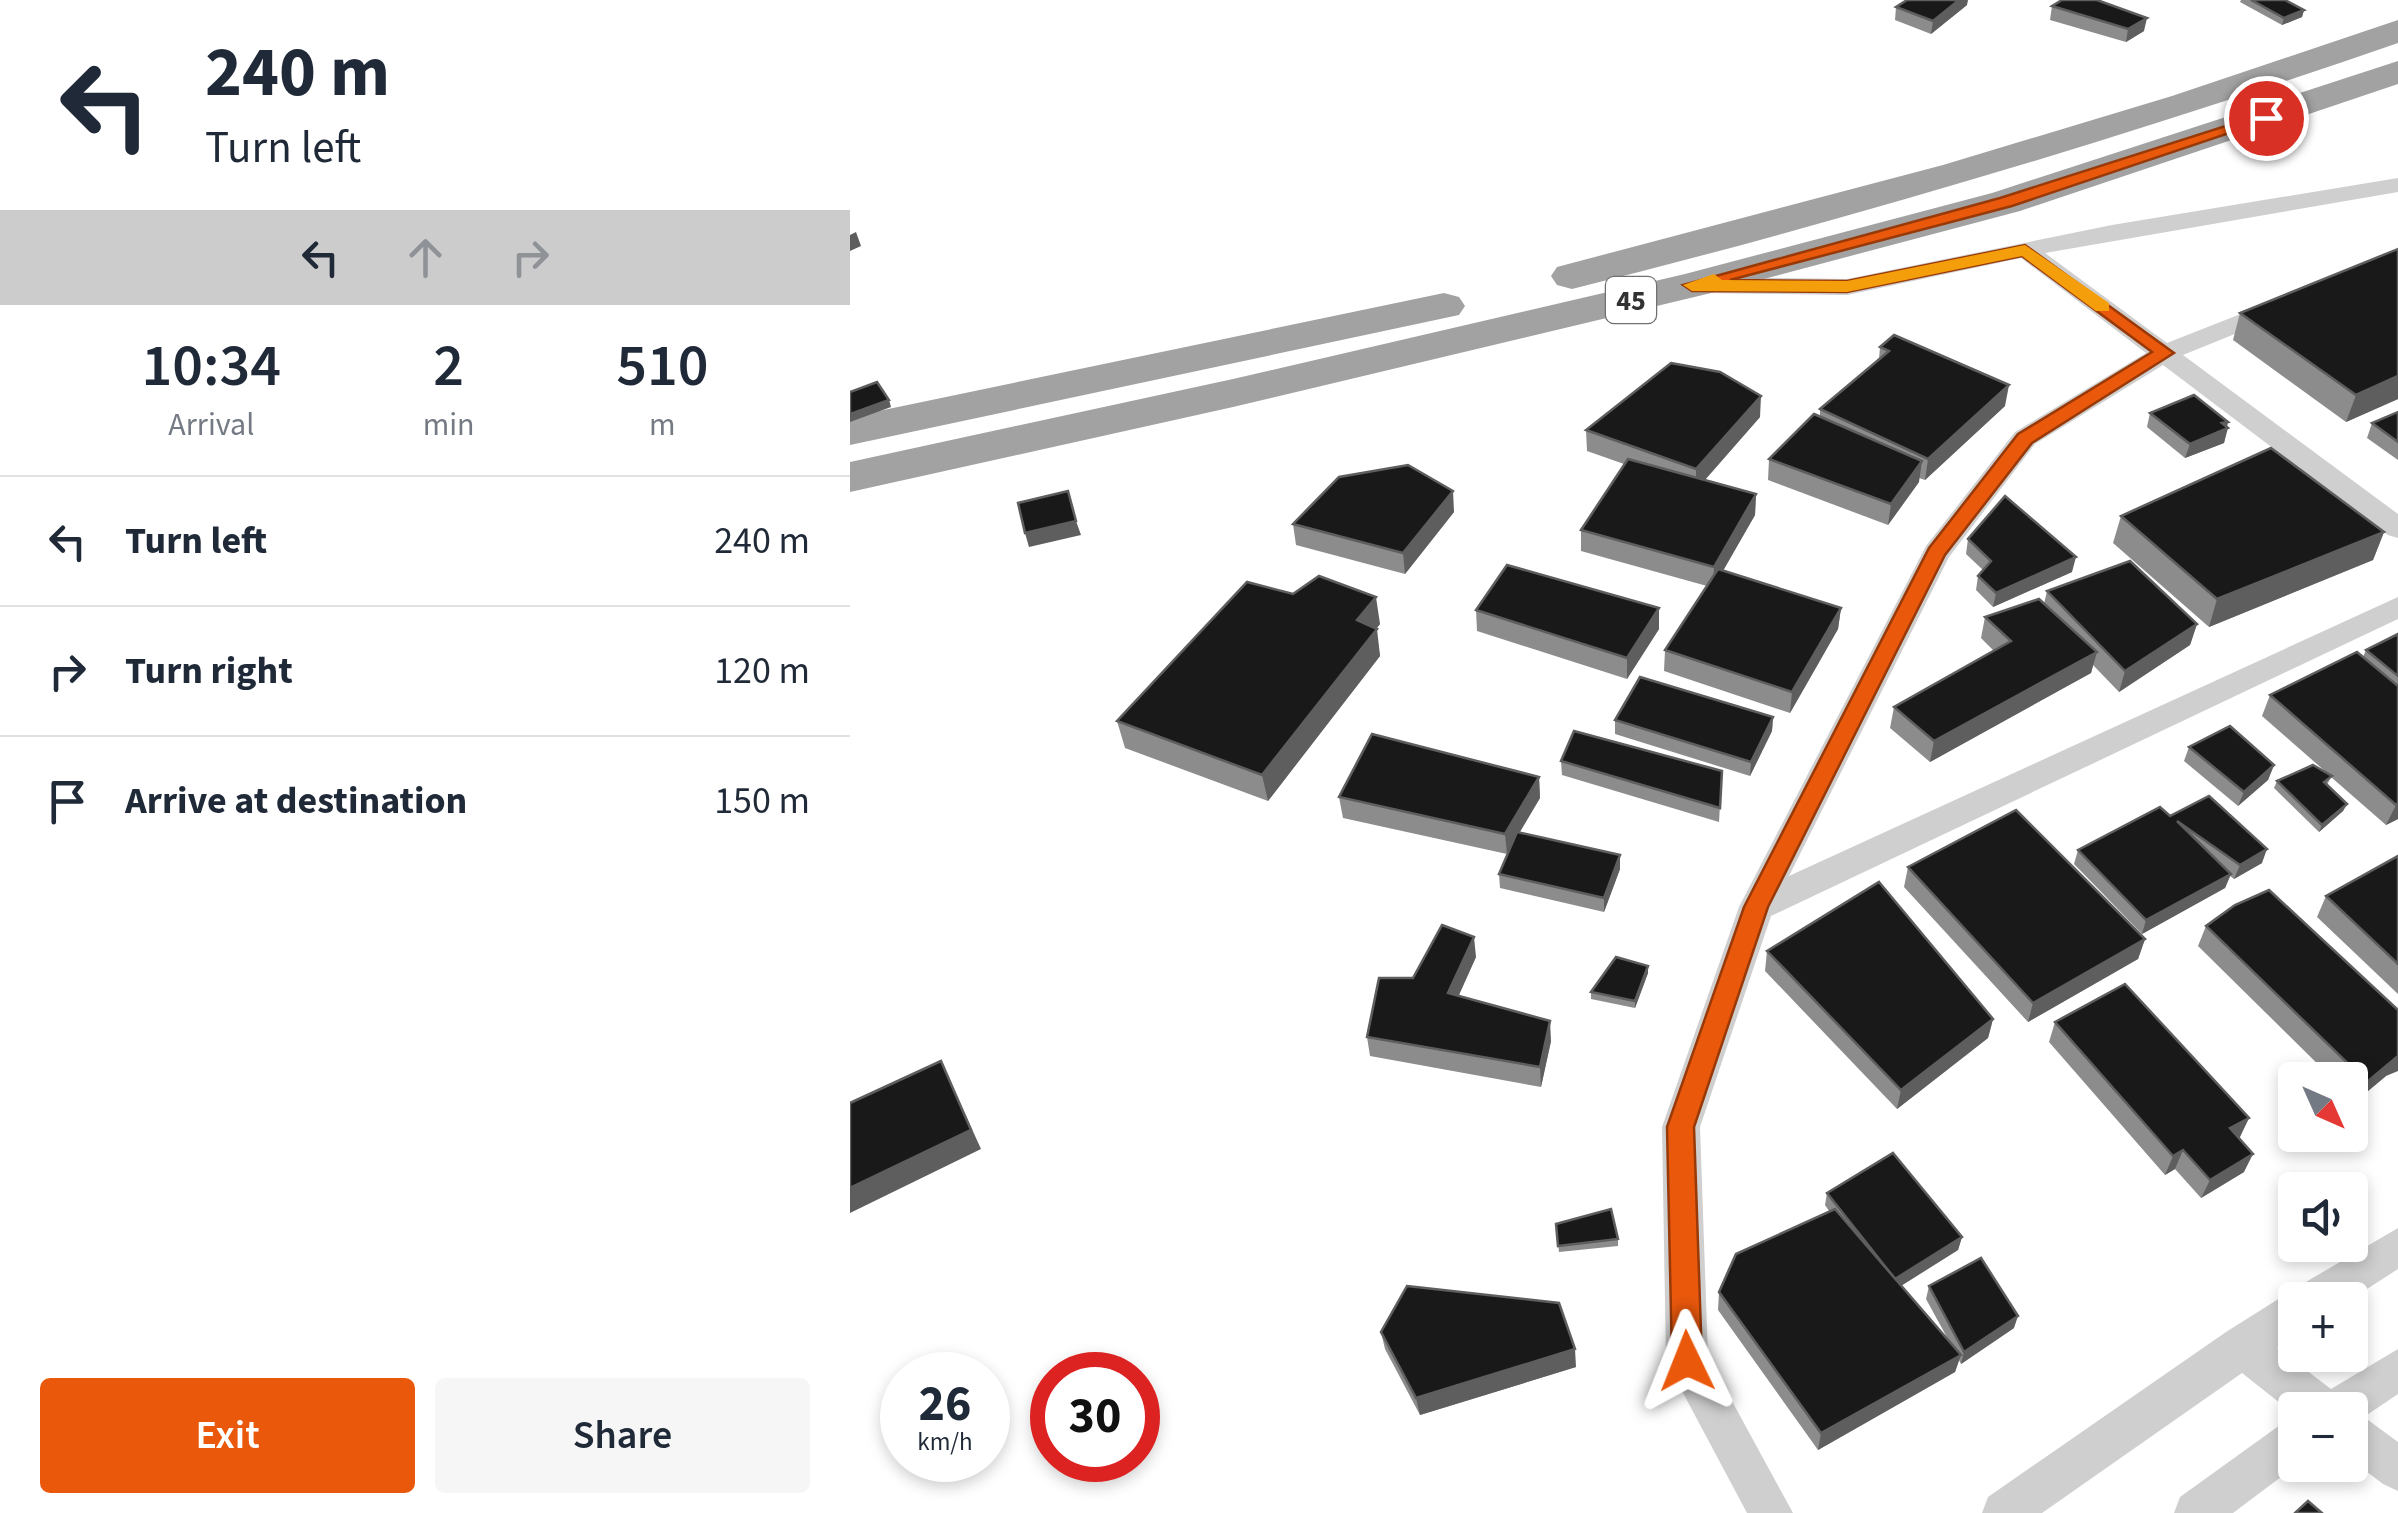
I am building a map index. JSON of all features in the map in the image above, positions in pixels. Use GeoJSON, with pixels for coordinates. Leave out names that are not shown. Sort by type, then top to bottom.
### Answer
{"type":"FeatureCollection","features":[{"type":"Feature","properties":{"kind":"highway","name":"45"},"geometry":{"type":"LineString","coordinates":[[850,431],[1530,288],[1957,173],[2185,104],[2398,31]]}},
{"type":"Feature","properties":{"kind":"highway","name":"45"},"geometry":{"type":"LineString","coordinates":[[850,476],[1233,394],[1692,285],[2006,202],[2233,130],[2398,72]]}},
{"type":"Feature","properties":{"kind":"street"},"geometry":{"type":"LineString","coordinates":[[1692,285],[1847,287],[2025,250],[2398,185]]}},
{"type":"Feature","properties":{"kind":"street"},"geometry":{"type":"LineString","coordinates":[[2025,250],[2398,528]]}},
{"type":"Feature","properties":{"kind":"street"},"geometry":{"type":"LineString","coordinates":[[1771,1513],[1687,1361],[1681,1127],[1756,907],[1936,552],[2025,438],[2164,353],[2312,294]]}},
{"type":"Feature","properties":{"kind":"street"},"geometry":{"type":"LineString","coordinates":[[1756,907],[2398,607]]}},
{"type":"Feature","properties":{"kind":"street"},"geometry":{"type":"LineString","coordinates":[[2343,1282],[2398,1247]]}},
{"type":"Feature","properties":{"kind":"street"},"geometry":{"type":"LineString","coordinates":[[2004,1513],[2278,1323]]}},
{"type":"Feature","properties":{"kind":"street"},"geometry":{"type":"LineString","coordinates":[[2241,1346],[2299,1392]]}},
{"type":"Feature","properties":{"kind":"street"},"geometry":{"type":"LineString","coordinates":[[2364,1392],[2398,1369]]}},
{"type":"Feature","properties":{"kind":"street"},"geometry":{"type":"LineString","coordinates":[[2368,1446],[2398,1470]]}},
{"type":"Feature","properties":{"kind":"street"},"geometry":{"type":"LineString","coordinates":[[2196,1513],[2278,1453]]}},
{"type":"Feature","properties":{"kind":"building"},"geometry":{"type":"Polygon","coordinates":[[[1907,0],[1959,0],[1933,21],[1896,7],[1907,0]]]}},
{"type":"Feature","properties":{"kind":"building"},"geometry":{"type":"Polygon","coordinates":[[[2062,0],[2097,0],[2147,18],[2128,29],[2052,6],[2062,0]]]}},
{"type":"Feature","properties":{"kind":"building"},"geometry":{"type":"Polygon","coordinates":[[[2251,0],[2285,0],[2304,10],[2284,18],[2251,0]]]}},
{"type":"Feature","properties":{"kind":"building"},"geometry":{"type":"Polygon","coordinates":[[[2398,249],[2398,376],[2356,395],[2240,313],[2398,249]]]}},
{"type":"Feature","properties":{"kind":"building"},"geometry":{"type":"Polygon","coordinates":[[[1894,335],[2009,385],[1928,459],[1820,409],[1889,351],[1880,347],[1894,335]]]}},
{"type":"Feature","properties":{"kind":"building"},"geometry":{"type":"Polygon","coordinates":[[[1671,363],[1720,372],[1761,396],[1696,469],[1586,430],[1671,363]]]}},
{"type":"Feature","properties":{"kind":"building"},"geometry":{"type":"Polygon","coordinates":[[[877,382],[889,400],[850,414],[850,392],[877,382]]]}},
{"type":"Feature","properties":{"kind":"building"},"geometry":{"type":"Polygon","coordinates":[[[2194,395],[2228,422],[2222,423],[2228,428],[2190,444],[2150,413],[2194,395]]]}},
{"type":"Feature","properties":{"kind":"building"},"geometry":{"type":"Polygon","coordinates":[[[2398,412],[2398,442],[2372,423],[2398,412]]]}},
{"type":"Feature","properties":{"kind":"building"},"geometry":{"type":"Polygon","coordinates":[[[1814,414],[1922,461],[1891,504],[1769,459],[1814,414]]]}},
{"type":"Feature","properties":{"kind":"building"},"geometry":{"type":"Polygon","coordinates":[[[2271,448],[2384,532],[2217,599],[2121,516],[2271,448]]]}},
{"type":"Feature","properties":{"kind":"building"},"geometry":{"type":"Polygon","coordinates":[[[1628,459],[1756,494],[1714,567],[1581,530],[1628,459]]]}},
{"type":"Feature","properties":{"kind":"building"},"geometry":{"type":"Polygon","coordinates":[[[1408,465],[1453,491],[1403,553],[1293,524],[1339,477],[1408,465]]]}},
{"type":"Feature","properties":{"kind":"building"},"geometry":{"type":"Polygon","coordinates":[[[1068,491],[1076,521],[1025,533],[1018,503],[1068,491]]]}},
{"type":"Feature","properties":{"kind":"building"},"geometry":{"type":"Polygon","coordinates":[[[2005,496],[2076,557],[1996,593],[1978,576],[1991,561],[1968,539],[2005,496]]]}},
{"type":"Feature","properties":{"kind":"building"},"geometry":{"type":"Polygon","coordinates":[[[2130,561],[2197,624],[2125,671],[2047,591],[2130,561]]]}},
{"type":"Feature","properties":{"kind":"building"},"geometry":{"type":"Polygon","coordinates":[[[1507,565],[1659,608],[1627,658],[1476,610],[1507,565]]]}},
{"type":"Feature","properties":{"kind":"building"},"geometry":{"type":"Polygon","coordinates":[[[1718,569],[1841,608],[1792,692],[1665,650],[1718,569]]]}},
{"type":"Feature","properties":{"kind":"building"},"geometry":{"type":"Polygon","coordinates":[[[1319,576],[1376,597],[1357,620],[1377,629],[1262,775],[1117,721],[1247,582],[1293,594],[1319,576]]]}},
{"type":"Feature","properties":{"kind":"building"},"geometry":{"type":"Polygon","coordinates":[[[2039,599],[2097,652],[1934,741],[1894,707],[2011,641],[1985,617],[2039,599]]]}},
{"type":"Feature","properties":{"kind":"building"},"geometry":{"type":"Polygon","coordinates":[[[2398,634],[2398,676],[2366,650],[2398,634]]]}},
{"type":"Feature","properties":{"kind":"building"},"geometry":{"type":"Polygon","coordinates":[[[2357,652],[2398,686],[2396,805],[2270,695],[2357,652]]]}},
{"type":"Feature","properties":{"kind":"building"},"geometry":{"type":"Polygon","coordinates":[[[1640,677],[1773,717],[1751,762],[1615,720],[1640,677]]]}},
{"type":"Feature","properties":{"kind":"building"},"geometry":{"type":"Polygon","coordinates":[[[2230,726],[2274,765],[2244,792],[2189,747],[2230,726]]]}},
{"type":"Feature","properties":{"kind":"building"},"geometry":{"type":"Polygon","coordinates":[[[1574,731],[1722,771],[1720,808],[1561,761],[1574,731]]]}},
{"type":"Feature","properties":{"kind":"building"},"geometry":{"type":"Polygon","coordinates":[[[1372,734],[1539,777],[1505,834],[1339,797],[1372,734]]]}},
{"type":"Feature","properties":{"kind":"building"},"geometry":{"type":"Polygon","coordinates":[[[2313,765],[2332,776],[2324,782],[2347,804],[2322,825],[2277,781],[2313,765]]]}},
{"type":"Feature","properties":{"kind":"building"},"geometry":{"type":"Polygon","coordinates":[[[2209,796],[2267,849],[2240,865],[2177,821],[2231,874],[2146,920],[2078,850],[2160,807],[2170,816],[2209,796]]]}},
{"type":"Feature","properties":{"kind":"building"},"geometry":{"type":"Polygon","coordinates":[[[2016,810],[2145,939],[2033,1003],[1908,867],[2016,810]]]}},
{"type":"Feature","properties":{"kind":"building"},"geometry":{"type":"Polygon","coordinates":[[[1517,832],[1620,855],[1604,898],[1499,874],[1517,832]]]}},
{"type":"Feature","properties":{"kind":"building"},"geometry":{"type":"Polygon","coordinates":[[[2398,856],[2398,964],[2326,896],[2398,856]]]}},
{"type":"Feature","properties":{"kind":"building"},"geometry":{"type":"Polygon","coordinates":[[[1879,882],[1993,1019],[1901,1090],[1767,951],[1879,882]]]}},
{"type":"Feature","properties":{"kind":"building"},"geometry":{"type":"Polygon","coordinates":[[[2269,890],[2398,1010],[2398,1056],[2368,1081],[2368,1062],[2346,1062],[2206,926],[2235,905],[2269,890]]]}},
{"type":"Feature","properties":{"kind":"building"},"geometry":{"type":"Polygon","coordinates":[[[1442,925],[1474,937],[1448,993],[1550,1021],[1540,1067],[1367,1037],[1379,978],[1413,978],[1442,925]]]}},
{"type":"Feature","properties":{"kind":"building"},"geometry":{"type":"Polygon","coordinates":[[[1616,957],[1648,966],[1635,1001],[1591,992],[1616,957]]]}},
{"type":"Feature","properties":{"kind":"building"},"geometry":{"type":"Polygon","coordinates":[[[2125,984],[2249,1118],[2230,1128],[2253,1154],[2210,1180],[2183,1150],[2173,1156],[2055,1022],[2125,984]]]}},
{"type":"Feature","properties":{"kind":"building"},"geometry":{"type":"Polygon","coordinates":[[[941,1061],[971,1130],[850,1188],[850,1103],[941,1061]]]}},
{"type":"Feature","properties":{"kind":"building"},"geometry":{"type":"Polygon","coordinates":[[[1893,1153],[1962,1237],[1895,1279],[1827,1193],[1893,1153]]]}},
{"type":"Feature","properties":{"kind":"building"},"geometry":{"type":"Polygon","coordinates":[[[1611,1209],[1618,1239],[1558,1246],[1556,1224],[1611,1209]]]}},
{"type":"Feature","properties":{"kind":"building"},"geometry":{"type":"Polygon","coordinates":[[[1835,1209],[1961,1355],[1821,1433],[1719,1292],[1736,1254],[1835,1209]]]}},
{"type":"Feature","properties":{"kind":"building"},"geometry":{"type":"Polygon","coordinates":[[[1981,1258],[2018,1316],[1964,1352],[1929,1286],[1981,1258]]]}},
{"type":"Feature","properties":{"kind":"building"},"geometry":{"type":"Polygon","coordinates":[[[1407,1286],[1559,1303],[1575,1349],[1416,1398],[1381,1332],[1407,1286]]]}},
{"type":"Feature","properties":{"kind":"building"},"geometry":{"type":"Polygon","coordinates":[[[2308,1501],[2322,1513],[2295,1513],[2308,1501]]]}},
{"type":"Feature","properties":{"kind":"slow traffic"},"geometry":{"type":"LineString","coordinates":[[1714,279],[1692,285],[1847,287],[2025,250],[2102,307]]}},
{"type":"Feature","properties":{"kind":"route"},"geometry":{"type":"LineString","coordinates":[[1687,1361],[1681,1127],[1756,907],[1936,552],[2025,438],[2164,353],[2025,250],[1847,287],[1692,285],[2006,202],[2266,118]]}}]}
